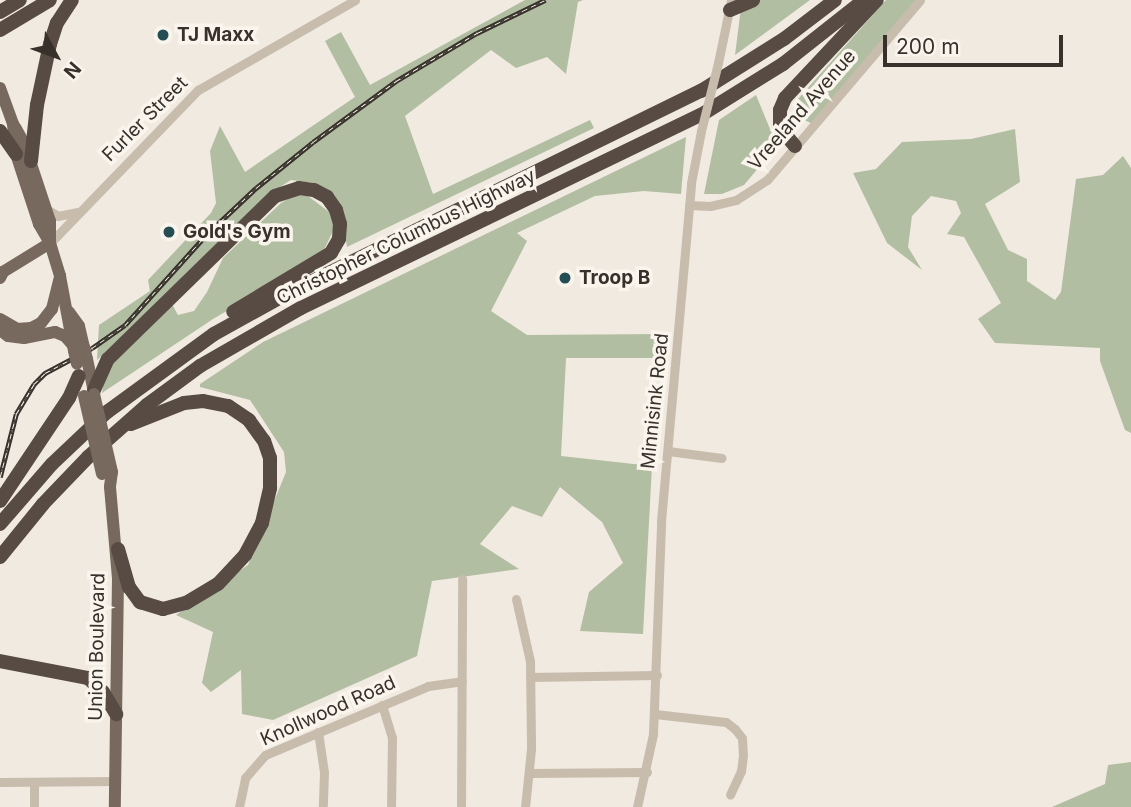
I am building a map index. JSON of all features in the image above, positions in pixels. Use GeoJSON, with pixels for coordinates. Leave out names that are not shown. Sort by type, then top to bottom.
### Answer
{"type":"FeatureCollection","features":[{"type":"Feature","properties":{"kind":"highway"},"geometry":{"type":"LineString","coordinates":[[0,12],[20,0]]}},
{"type":"Feature","properties":{"kind":"highway"},"geometry":{"type":"LineString","coordinates":[[0,30],[50,0]]}},
{"type":"Feature","properties":{"kind":"highway"},"geometry":{"type":"LineString","coordinates":[[31,161],[37,105],[50,44],[57,23],[72,0]]}},
{"type":"Feature","properties":{"kind":"highway"},"geometry":{"type":"LineString","coordinates":[[731,5],[754,0]]}},
{"type":"Feature","properties":{"kind":"highway","name":"Christopher Columbus Highway"},"geometry":{"type":"LineString","coordinates":[[0,524],[83,433],[124,398],[190,349],[290,292],[701,92],[776,45],[835,0]]}},
{"type":"Feature","properties":{"kind":"highway","name":"Christopher Columbus Highway"},"geometry":{"type":"LineString","coordinates":[[0,556],[65,480],[119,429],[190,373],[264,327],[728,99],[802,51],[864,0]]}},
{"type":"Feature","properties":{"kind":"highway"},"geometry":{"type":"LineString","coordinates":[[795,146],[780,128],[782,103],[877,0]]}},
{"type":"Feature","properties":{"kind":"highway"},"geometry":{"type":"LineString","coordinates":[[6,128],[16,154]]}},
{"type":"Feature","properties":{"kind":"highway"},"geometry":{"type":"LineString","coordinates":[[91,393],[108,359],[275,196],[299,188],[314,190],[327,197],[336,210],[340,225],[339,239],[331,253],[200,333],[190,349]]}},
{"type":"Feature","properties":{"kind":"highway"},"geometry":{"type":"LineString","coordinates":[[0,501],[69,398],[79,357]]}},
{"type":"Feature","properties":{"kind":"highway"},"geometry":{"type":"LineString","coordinates":[[118,549],[129,587],[140,602],[163,610],[186,603],[218,584],[245,555],[266,512],[271,478],[267,449],[260,433],[242,415],[220,404],[203,401],[184,403],[119,429]]}},
{"type":"Feature","properties":{"kind":"highway"},"geometry":{"type":"LineString","coordinates":[[0,661],[88,678],[99,686],[116,715]]}},
{"type":"Feature","properties":{"kind":"main road","name":"Union Boulevard"},"geometry":{"type":"LineString","coordinates":[[0,88],[6,128],[24,143],[31,161],[50,221],[50,243]]}},
{"type":"Feature","properties":{"kind":"main road","name":"Union Boulevard"},"geometry":{"type":"LineString","coordinates":[[16,154],[39,224],[50,243],[69,312],[79,326],[79,357],[91,393],[110,487],[118,549],[115,807]]}},
{"type":"Feature","properties":{"kind":"main road"},"geometry":{"type":"LineString","coordinates":[[1,274],[50,243]]}},
{"type":"Feature","properties":{"kind":"main road"},"geometry":{"type":"LineString","coordinates":[[0,319],[17,329],[31,328],[41,323],[52,309],[60,276]]}},
{"type":"Feature","properties":{"kind":"main road"},"geometry":{"type":"LineString","coordinates":[[0,330],[24,338],[55,332],[65,336],[79,357]]}},
{"type":"Feature","properties":{"kind":"street","name":"Furler Street"},"geometry":{"type":"LineString","coordinates":[[50,243],[198,90],[355,0]]}},
{"type":"Feature","properties":{"kind":"street","name":"Vreeland Avenue"},"geometry":{"type":"LineString","coordinates":[[689,205],[710,206],[747,195],[767,180],[920,0]]}},
{"type":"Feature","properties":{"kind":"street","name":"Minnisink Road"},"geometry":{"type":"LineString","coordinates":[[637,807],[647,772],[655,714],[659,550],[689,205],[701,131],[731,5]]}},
{"type":"Feature","properties":{"kind":"street"},"geometry":{"type":"LineString","coordinates":[[46,209],[58,216],[79,212]]}},
{"type":"Feature","properties":{"kind":"street"},"geometry":{"type":"LineString","coordinates":[[668,451],[722,458]]}},
{"type":"Feature","properties":{"kind":"street"},"geometry":{"type":"LineString","coordinates":[[461,807],[462,579]]}},
{"type":"Feature","properties":{"kind":"street"},"geometry":{"type":"LineString","coordinates":[[516,599],[527,639],[530,677],[530,773],[525,807]]}},
{"type":"Feature","properties":{"kind":"street"},"geometry":{"type":"LineString","coordinates":[[530,677],[657,675]]}},
{"type":"Feature","properties":{"kind":"street","name":"Knollwood Road"},"geometry":{"type":"LineString","coordinates":[[239,807],[242,785],[254,765],[265,755],[428,686],[461,681]]}},
{"type":"Feature","properties":{"kind":"street"},"geometry":{"type":"LineString","coordinates":[[382,705],[392,738],[391,807]]}},
{"type":"Feature","properties":{"kind":"street"},"geometry":{"type":"LineString","coordinates":[[655,714],[726,722],[735,729],[742,738],[743,755],[741,771],[730,794]]}},
{"type":"Feature","properties":{"kind":"street"},"geometry":{"type":"LineString","coordinates":[[318,732],[323,760],[323,807]]}},
{"type":"Feature","properties":{"kind":"street"},"geometry":{"type":"LineString","coordinates":[[530,773],[647,772]]}},
{"type":"Feature","properties":{"kind":"street"},"geometry":{"type":"LineString","coordinates":[[0,782],[115,781]]}},
{"type":"Feature","properties":{"kind":"street"},"geometry":{"type":"LineString","coordinates":[[34,782],[34,807]]}},
{"type":"Feature","properties":{"kind":"green space"},"geometry":{"type":"Polygon","coordinates":[[[525,0],[583,0],[578,2],[566,74],[547,57],[516,68],[491,50],[405,116],[433,194],[590,120],[594,128],[347,247],[342,210],[313,183],[291,180],[272,192],[97,360],[99,325],[150,291],[148,280],[211,213],[216,203],[210,151],[220,126],[245,172],[355,97],[325,41],[341,32],[370,85],[525,0]]]}},
{"type":"Feature","properties":{"kind":"green space"},"geometry":{"type":"Polygon","coordinates":[[[742,0],[810,0],[735,55],[742,0]]]}},
{"type":"Feature","properties":{"kind":"green space"},"geometry":{"type":"Polygon","coordinates":[[[886,0],[923,0],[815,125],[802,119],[798,99],[886,0]]]}},
{"type":"Feature","properties":{"kind":"green space"},"geometry":{"type":"Polygon","coordinates":[[[756,95],[777,146],[744,185],[722,194],[704,194],[719,120],[756,95]]]}},
{"type":"Feature","properties":{"kind":"green space"},"geometry":{"type":"Polygon","coordinates":[[[1015,129],[1020,182],[985,204],[1008,250],[1027,259],[1027,281],[1055,300],[1061,292],[1076,179],[1103,175],[1123,156],[1131,168],[1131,433],[1125,430],[1100,361],[1100,348],[995,343],[978,319],[1001,303],[964,237],[947,234],[961,213],[956,201],[931,196],[912,216],[908,247],[922,270],[887,243],[853,173],[876,169],[902,142],[971,139],[1015,129]]]}},
{"type":"Feature","properties":{"kind":"green space"},"geometry":{"type":"Polygon","coordinates":[[[686,137],[681,194],[644,191],[595,196],[517,233],[527,241],[491,311],[527,335],[664,334],[662,358],[566,358],[561,456],[652,466],[643,634],[580,631],[589,592],[623,563],[602,522],[560,487],[542,517],[512,506],[480,544],[519,569],[432,581],[417,656],[273,720],[242,714],[241,670],[211,692],[202,683],[213,632],[176,615],[248,565],[286,472],[284,452],[250,400],[200,387],[200,384],[263,342],[686,137]]]}},
{"type":"Feature","properties":{"kind":"green space"},"geometry":{"type":"Polygon","coordinates":[[[295,195],[308,196],[333,215],[334,229],[321,256],[213,319],[102,393],[105,374],[112,363],[172,304],[178,315],[194,311],[207,292],[223,258],[281,203],[295,195]]]}},
{"type":"Feature","properties":{"kind":"green space"},"geometry":{"type":"Polygon","coordinates":[[[1131,762],[1131,807],[1052,807],[1105,784],[1108,765],[1131,762]]]}},
{"type":"Feature","properties":{"kind":"railway"},"geometry":{"type":"LineString","coordinates":[[0,477],[16,414],[34,384],[45,373],[92,348],[125,325],[205,236],[256,188],[396,81],[477,33],[545,0]]}},
{"type":"Feature","properties":{"kind":"place","name":"TJ Maxx"},"geometry":{"type":"Point","coordinates":[163,35]}},
{"type":"Feature","properties":{"kind":"place","name":"Gold's Gym"},"geometry":{"type":"Point","coordinates":[169,232]}},
{"type":"Feature","properties":{"kind":"place","name":"Troop B"},"geometry":{"type":"Point","coordinates":[565,278]}}]}
